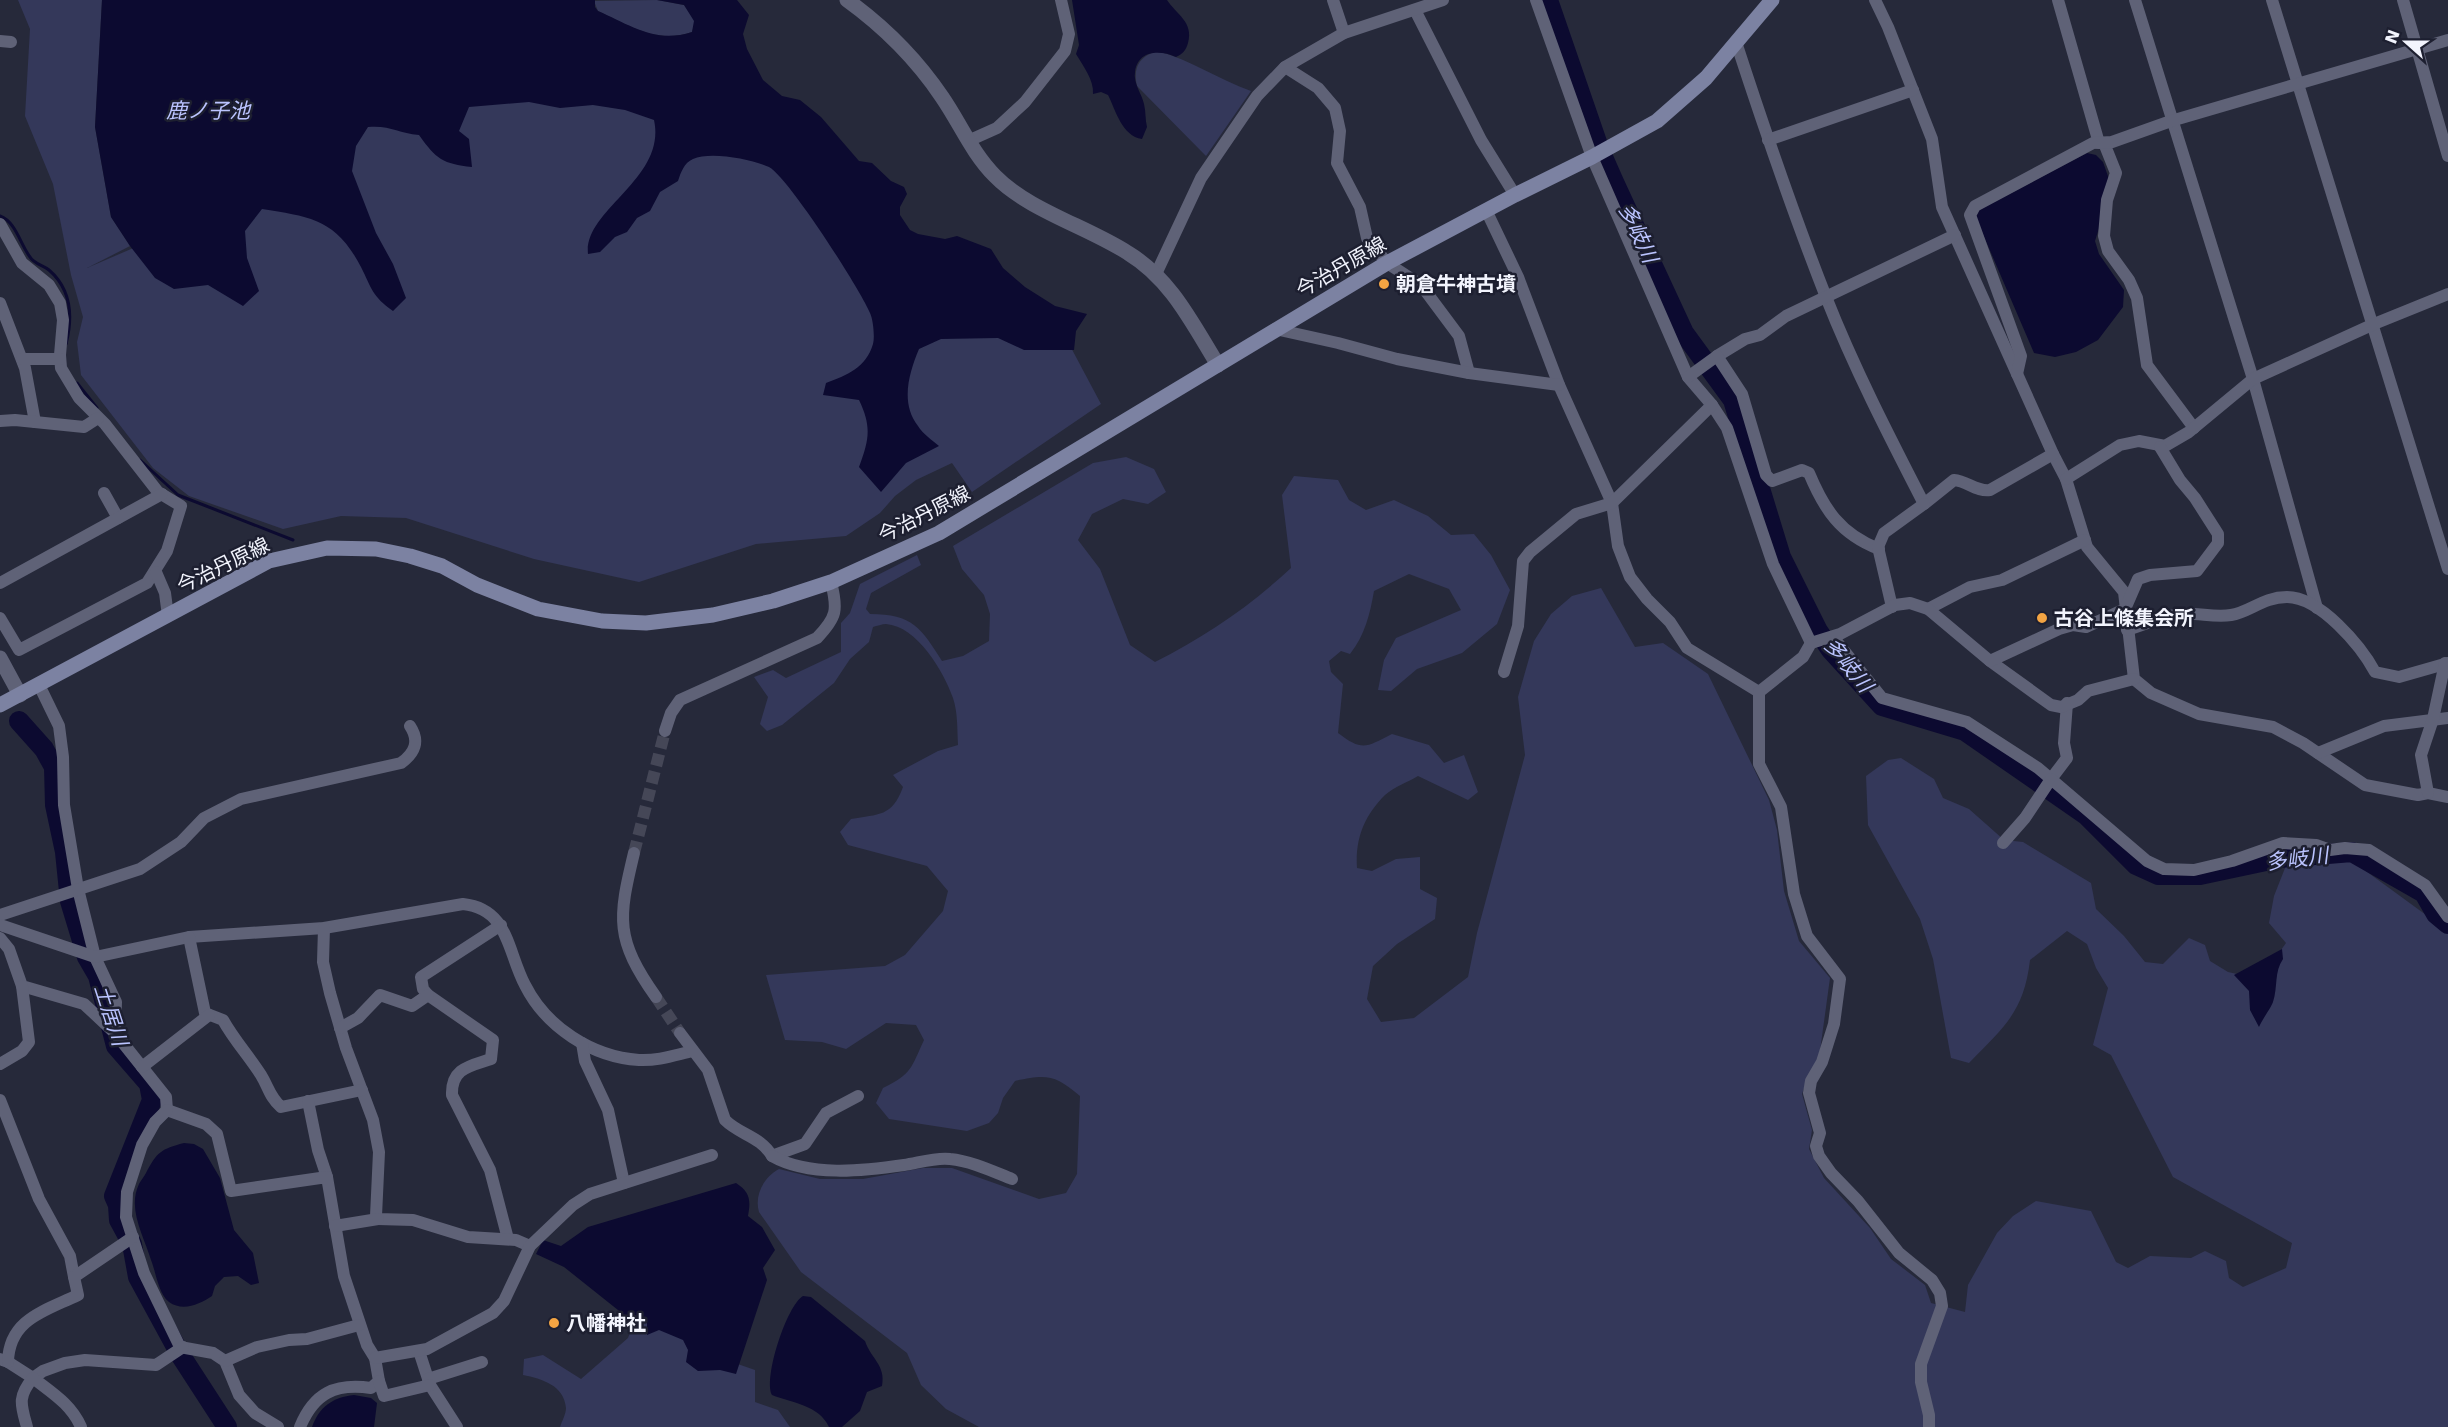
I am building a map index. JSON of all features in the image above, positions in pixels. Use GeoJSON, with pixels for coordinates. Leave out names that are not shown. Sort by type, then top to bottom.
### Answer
{"type":"FeatureCollection","features":[{"type":"Feature","properties":{"kind":"main road","name":"今治丹原線"},"geometry":{"type":"LineString","coordinates":[[0,705],[269,561],[327,548],[376,549],[410,556],[442,566],[477,585],[538,609],[602,621],[646,623],[712,615],[773,601],[831,582],[939,533],[1387,263],[1657,121],[1706,78],[1772,0]]}},
{"type":"Feature","properties":{"kind":"street"},"geometry":{"type":"LineString","coordinates":[[847,0],[862,11],[913,60],[942,97],[968,141],[994,176],[1017,194],[1129,253],[1156,274],[1170,288],[1218,365]]}},
{"type":"Feature","properties":{"kind":"street"},"geometry":{"type":"LineString","coordinates":[[968,141],[997,128],[1025,102],[1065,51],[1069,34],[1061,0]]}},
{"type":"Feature","properties":{"kind":"street"},"geometry":{"type":"LineString","coordinates":[[1333,0],[1344,33]]}},
{"type":"Feature","properties":{"kind":"street"},"geometry":{"type":"LineString","coordinates":[[1156,274],[1201,178],[1257,96],[1285,67],[1344,33],[1443,0]]}},
{"type":"Feature","properties":{"kind":"street"},"geometry":{"type":"LineString","coordinates":[[1536,0],[1592,157],[1688,377],[1728,428],[1773,564],[1814,642]]}},
{"type":"Feature","properties":{"kind":"street"},"geometry":{"type":"LineString","coordinates":[[1875,0],[1932,139],[1942,207],[2066,479],[2087,547],[2124,592],[2133,679],[2151,693],[2199,714],[2273,727],[2365,784],[2418,795],[2428,793],[2448,797]]}},
{"type":"Feature","properties":{"kind":"street"},"geometry":{"type":"LineString","coordinates":[[2058,0],[2101,143],[2116,173],[2107,200],[2104,236],[2108,251],[2129,279],[2137,298],[2147,365],[2194,428]]}},
{"type":"Feature","properties":{"kind":"street"},"geometry":{"type":"LineString","coordinates":[[2136,0],[2171,121],[2253,379],[2317,608]]}},
{"type":"Feature","properties":{"kind":"street"},"geometry":{"type":"LineString","coordinates":[[2272,0],[2448,569]]}},
{"type":"Feature","properties":{"kind":"street"},"geometry":{"type":"LineString","coordinates":[[2403,0],[2448,156]]}},
{"type":"Feature","properties":{"kind":"street"},"geometry":{"type":"LineString","coordinates":[[1415,10],[1481,140],[1515,195]]}},
{"type":"Feature","properties":{"kind":"street"},"geometry":{"type":"LineString","coordinates":[[2017,374],[2021,356],[1970,215],[1975,206],[2093,143],[2112,142],[2171,121],[2448,40]]}},
{"type":"Feature","properties":{"kind":"street"},"geometry":{"type":"LineString","coordinates":[[1736,42],[1768,140],[1826,298],[1871,400],[1924,504]]}},
{"type":"Feature","properties":{"kind":"street"},"geometry":{"type":"LineString","coordinates":[[1285,67],[1318,88],[1335,108],[1340,132],[1337,163],[1360,207],[1367,238],[1387,263],[1421,285],[1434,302],[1459,336],[1469,373]]}},
{"type":"Feature","properties":{"kind":"street"},"geometry":{"type":"LineString","coordinates":[[1768,140],[1913,90]]}},
{"type":"Feature","properties":{"kind":"street"},"geometry":{"type":"LineString","coordinates":[[1486,210],[1518,277],[1559,385],[1612,503],[1618,546],[1630,577],[1647,599],[1670,622],[1687,648],[1759,692]]}},
{"type":"Feature","properties":{"kind":"street"},"geometry":{"type":"LineString","coordinates":[[0,618],[19,650],[147,583],[156,572],[167,551],[181,506],[162,494],[98,418],[78,398],[61,368],[63,320],[60,303],[49,285],[22,263],[2,230]]}},
{"type":"Feature","properties":{"kind":"street"},"geometry":{"type":"LineString","coordinates":[[1688,377],[1717,356],[1745,339],[1760,334],[1786,316],[1955,235]]}},
{"type":"Feature","properties":{"kind":"street"},"geometry":{"type":"LineString","coordinates":[[2066,479],[2120,445],[2139,441],[2160,447],[2165,446],[2194,428],[2253,379],[2374,324],[2448,294]]}},
{"type":"Feature","properties":{"kind":"street"},"geometry":{"type":"LineString","coordinates":[[0,303],[22,359],[35,422]]}},
{"type":"Feature","properties":{"kind":"street"},"geometry":{"type":"LineString","coordinates":[[1275,329],[1397,359],[1469,373],[1559,385]]}},
{"type":"Feature","properties":{"kind":"street"},"geometry":{"type":"LineString","coordinates":[[1717,356],[1742,394],[1766,475],[1772,481],[1802,470],[1809,473],[1820,499],[1830,514],[1864,543],[1879,549]]}},
{"type":"Feature","properties":{"kind":"street"},"geometry":{"type":"LineString","coordinates":[[22,359],[60,359]]}},
{"type":"Feature","properties":{"kind":"street"},"geometry":{"type":"LineString","coordinates":[[1504,672],[1518,626],[1523,561],[1530,552],[1576,514],[1612,503],[1712,405]]}},
{"type":"Feature","properties":{"kind":"street"},"geometry":{"type":"LineString","coordinates":[[0,421],[84,427],[98,418]]}},
{"type":"Feature","properties":{"kind":"street"},"geometry":{"type":"LineString","coordinates":[[1990,661],[2059,629],[2073,625],[2086,627],[2125,609],[2138,579],[2150,575],[2197,571],[2218,543],[2218,534],[2160,447]]}},
{"type":"Feature","properties":{"kind":"street"},"geometry":{"type":"LineString","coordinates":[[1892,607],[1879,549],[1884,533],[1954,480],[1962,481],[1983,491],[1990,490],[2053,454]]}},
{"type":"Feature","properties":{"kind":"street"},"geometry":{"type":"LineString","coordinates":[[104,493],[118,518]]}},
{"type":"Feature","properties":{"kind":"street"},"geometry":{"type":"LineString","coordinates":[[0,583],[162,494]]}},
{"type":"Feature","properties":{"kind":"street"},"geometry":{"type":"LineString","coordinates":[[1928,609],[1970,587],[2002,580],[2085,540]]}},
{"type":"Feature","properties":{"kind":"street"},"geometry":{"type":"LineString","coordinates":[[156,572],[165,592],[168,616]]}},
{"type":"Feature","properties":{"kind":"street"},"geometry":{"type":"LineString","coordinates":[[665,731],[671,713],[680,700],[817,638],[830,624],[836,610],[831,582]]}},
{"type":"Feature","properties":{"kind":"street"},"geometry":{"type":"LineString","coordinates":[[2127,630],[2180,614],[2233,615],[2263,601],[2288,597],[2302,600],[2317,608],[2354,642],[2367,657],[2375,672],[2399,677],[2447,663]]}},
{"type":"Feature","properties":{"kind":"street"},"geometry":{"type":"LineString","coordinates":[[1759,692],[1803,657],[1814,642],[1833,637],[1892,607],[1910,603],[1928,609],[1990,661],[2051,705],[2061,707],[2078,700],[2088,691],[2133,679]]}},
{"type":"Feature","properties":{"kind":"street"},"geometry":{"type":"LineString","coordinates":[[1833,637],[1882,698],[1967,722],[2038,768],[2147,861],[2164,869],[2194,870],[2232,861],[2283,843],[2316,845],[2330,850],[2345,848],[2369,850],[2425,885],[2448,917]]}},
{"type":"Feature","properties":{"kind":"street"},"geometry":{"type":"LineString","coordinates":[[0,658],[20,694]]}},
{"type":"Feature","properties":{"kind":"street"},"geometry":{"type":"LineString","coordinates":[[2428,793],[2421,755],[2447,663]]}},
{"type":"Feature","properties":{"kind":"street"},"geometry":{"type":"LineString","coordinates":[[39,685],[59,726],[63,757],[64,805],[78,889],[95,957],[116,1002],[116,1033]]}},
{"type":"Feature","properties":{"kind":"street"},"geometry":{"type":"LineString","coordinates":[[1759,692],[1759,764],[1781,807],[1794,894],[1807,936],[1840,978],[1834,1024],[1822,1062],[1811,1080],[1809,1093],[1820,1133],[1816,1146],[1819,1156],[1831,1173],[1858,1201],[1899,1253],[1932,1280],[1941,1293],[1942,1306],[1921,1364],[1921,1382],[1929,1414],[1929,1427]]}},
{"type":"Feature","properties":{"kind":"street"},"geometry":{"type":"LineString","coordinates":[[2002,843],[2025,818],[2067,758],[2064,743],[2067,703]]}},
{"type":"Feature","properties":{"kind":"street"},"geometry":{"type":"LineString","coordinates":[[2318,753],[2384,726],[2448,718]]}},
{"type":"Feature","properties":{"kind":"street"},"geometry":{"type":"LineString","coordinates":[[0,915],[140,869],[181,842],[204,818],[241,799],[401,763],[411,756],[415,746],[415,735],[410,726]]}},
{"type":"Feature","properties":{"kind":"street"},"geometry":{"type":"LineString","coordinates":[[634,853],[622,908],[622,926],[632,961],[656,997]]}},
{"type":"Feature","properties":{"kind":"street"},"geometry":{"type":"LineString","coordinates":[[0,925],[95,957],[189,937],[324,928],[463,904],[477,905],[491,914],[501,926],[516,966],[534,1002],[548,1018],[582,1043],[621,1058],[640,1060],[661,1059],[693,1051]]}},
{"type":"Feature","properties":{"kind":"street"},"geometry":{"type":"LineString","coordinates":[[501,926],[421,977],[423,989],[428,995],[493,1040],[491,1059],[458,1072],[452,1084],[452,1095],[490,1170],[507,1239]]}},
{"type":"Feature","properties":{"kind":"street"},"geometry":{"type":"LineString","coordinates":[[324,928],[323,962],[340,1028],[373,1120],[379,1152],[376,1216],[378,1219]]}},
{"type":"Feature","properties":{"kind":"street"},"geometry":{"type":"LineString","coordinates":[[189,937],[205,1013],[223,1020],[231,1035],[261,1076],[270,1096],[281,1107],[362,1090]]}},
{"type":"Feature","properties":{"kind":"street"},"geometry":{"type":"LineString","coordinates":[[0,938],[9,950],[22,986],[29,1042],[22,1051],[0,1064]]}},
{"type":"Feature","properties":{"kind":"street"},"geometry":{"type":"LineString","coordinates":[[22,986],[84,1004],[116,1033],[166,1097],[167,1110],[155,1122],[142,1145],[127,1192],[126,1217],[144,1273],[180,1347],[213,1353],[225,1360],[239,1395],[255,1413],[272,1426]]}},
{"type":"Feature","properties":{"kind":"street"},"geometry":{"type":"LineString","coordinates":[[340,1028],[358,1018],[380,995],[412,1006],[428,995]]}},
{"type":"Feature","properties":{"kind":"street"},"geometry":{"type":"LineString","coordinates":[[142,1067],[210,1015]]}},
{"type":"Feature","properties":{"kind":"street"},"geometry":{"type":"LineString","coordinates":[[681,1033],[708,1070],[725,1120],[731,1126],[751,1135],[768,1149],[772,1156],[784,1163],[814,1168],[851,1170],[885,1168],[949,1158],[1012,1179]]}},
{"type":"Feature","properties":{"kind":"street"},"geometry":{"type":"LineString","coordinates":[[582,1043],[585,1061],[608,1110],[624,1183]]}},
{"type":"Feature","properties":{"kind":"street"},"geometry":{"type":"LineString","coordinates":[[772,1156],[805,1144],[826,1113],[858,1096]]}},
{"type":"Feature","properties":{"kind":"street"},"geometry":{"type":"LineString","coordinates":[[0,1101],[39,1199],[70,1256],[78,1295],[31,1317],[17,1330],[4,1361],[33,1378],[63,1401],[75,1414],[81,1427]]}},
{"type":"Feature","properties":{"kind":"street"},"geometry":{"type":"LineString","coordinates":[[308,1101],[318,1150],[327,1177],[344,1276],[359,1325],[375,1358],[384,1396],[482,1362]]}},
{"type":"Feature","properties":{"kind":"street"},"geometry":{"type":"LineString","coordinates":[[167,1110],[206,1124],[217,1134],[231,1191],[327,1177]]}},
{"type":"Feature","properties":{"kind":"street"},"geometry":{"type":"LineString","coordinates":[[375,1358],[427,1349],[493,1313],[504,1301],[530,1246],[573,1205],[591,1194],[712,1155]]}},
{"type":"Feature","properties":{"kind":"street"},"geometry":{"type":"LineString","coordinates":[[336,1226],[378,1219],[413,1220],[468,1237],[516,1240],[530,1246]]}},
{"type":"Feature","properties":{"kind":"street"},"geometry":{"type":"LineString","coordinates":[[74,1276],[133,1237]]}},
{"type":"Feature","properties":{"kind":"street"},"geometry":{"type":"LineString","coordinates":[[225,1360],[257,1347],[289,1340],[307,1340],[359,1325]]}},
{"type":"Feature","properties":{"kind":"street"},"geometry":{"type":"LineString","coordinates":[[27,1427],[20,1404],[23,1389],[33,1378],[44,1371],[65,1363],[85,1360],[156,1365],[182,1348]]}},
{"type":"Feature","properties":{"kind":"street"},"geometry":{"type":"LineString","coordinates":[[419,1351],[429,1382],[441,1405],[457,1427]]}},
{"type":"Feature","properties":{"kind":"street"},"geometry":{"type":"LineString","coordinates":[[300,1427],[316,1400],[329,1391],[343,1386],[371,1388],[379,1381]]}},
{"type":"Feature","properties":{"kind":"shaded area"},"geometry":{"type":"Polygon","coordinates":[[[18,0],[102,0],[95,127],[111,217],[130,246],[87,268],[145,243],[229,226],[336,133],[459,91],[584,91],[787,159],[889,319],[894,401],[907,347],[929,330],[1068,342],[1101,404],[972,492],[952,463],[916,480],[895,496],[880,513],[846,536],[756,544],[639,582],[534,559],[406,518],[341,516],[283,529],[189,496],[153,468],[81,375],[77,342],[83,317],[71,275],[53,184],[25,116],[30,29],[18,0]]]}},
{"type":"Feature","properties":{"kind":"shaded area"},"geometry":{"type":"Polygon","coordinates":[[[657,0],[684,5],[695,21],[692,32],[667,36],[643,32],[598,11],[594,1],[657,0]]]}},
{"type":"Feature","properties":{"kind":"shaded area"},"geometry":{"type":"Polygon","coordinates":[[[1157,51],[1181,59],[1251,91],[1206,156],[1137,86],[1136,73],[1139,64],[1146,56],[1157,51]]]}},
{"type":"Feature","properties":{"kind":"shaded area"},"geometry":{"type":"Polygon","coordinates":[[[1126,457],[1154,469],[1166,492],[1148,504],[1123,499],[1092,514],[1078,540],[1100,569],[1130,645],[1155,662],[1226,620],[1291,568],[1282,495],[1294,476],[1338,480],[1349,500],[1366,510],[1394,500],[1428,516],[1451,535],[1474,534],[1491,555],[1510,590],[1497,624],[1462,653],[1417,669],[1391,691],[1378,690],[1384,660],[1396,638],[1461,610],[1449,589],[1409,574],[1374,591],[1366,624],[1355,647],[1350,654],[1341,651],[1329,661],[1331,672],[1343,684],[1338,733],[1353,743],[1365,746],[1392,734],[1429,745],[1444,763],[1464,755],[1478,792],[1468,800],[1418,776],[1385,795],[1371,811],[1362,828],[1357,868],[1372,871],[1396,859],[1420,857],[1420,889],[1437,898],[1435,919],[1397,944],[1373,966],[1367,999],[1381,1022],[1414,1018],[1468,977],[1477,933],[1525,755],[1518,697],[1534,641],[1551,614],[1572,596],[1601,588],[1635,647],[1663,643],[1708,674],[1769,800],[1777,830],[1784,891],[1799,941],[1830,978],[1819,1058],[1808,1076],[1802,1094],[1812,1130],[1809,1149],[1824,1178],[1870,1228],[1891,1259],[1925,1285],[1931,1303],[1965,1312],[1968,1285],[1997,1233],[2013,1216],[2036,1201],[2091,1211],[2116,1262],[2128,1268],[2150,1256],[2191,1258],[2205,1251],[2226,1261],[2229,1278],[2243,1287],[2286,1268],[2292,1243],[2173,1177],[2111,1055],[2093,1045],[2108,988],[2096,968],[2087,944],[2067,931],[2030,960],[2023,993],[2017,1006],[1992,1039],[1969,1063],[1951,1058],[1933,959],[1920,919],[1868,825],[1866,776],[1888,760],[1901,758],[1934,779],[1943,798],[1969,809],[2004,840],[2023,842],[2091,883],[2096,909],[2124,936],[2145,962],[2163,964],[2189,938],[2205,945],[2210,961],[2228,972],[2246,976],[2276,957],[2286,943],[2269,923],[2274,896],[2287,863],[2348,858],[2448,931],[2448,1427],[979,1427],[946,1409],[921,1385],[907,1353],[801,1272],[759,1212],[759,1193],[769,1177],[779,1169],[820,1179],[863,1179],[923,1168],[952,1168],[1039,1199],[1066,1193],[1077,1174],[1080,1096],[1057,1080],[1035,1077],[1015,1081],[1003,1098],[998,1113],[989,1123],[967,1131],[889,1119],[876,1103],[883,1088],[900,1079],[913,1064],[924,1040],[916,1025],[886,1023],[846,1049],[822,1042],[785,1040],[766,975],[885,966],[905,955],[943,911],[948,891],[927,866],[848,845],[840,832],[851,819],[877,815],[894,804],[903,787],[893,775],[938,751],[958,745],[957,715],[949,687],[928,652],[908,633],[886,624],[873,627],[869,642],[850,659],[834,683],[782,725],[767,731],[760,724],[768,697],[754,677],[773,670],[786,678],[841,652],[841,623],[850,613],[860,584],[917,555],[921,565],[871,593],[866,609],[870,614],[896,617],[914,625],[928,640],[942,661],[963,656],[989,641],[990,614],[984,595],[962,569],[953,546],[1093,463],[1126,457]]]}},
{"type":"Feature","properties":{"kind":"shaded area"},"geometry":{"type":"Polygon","coordinates":[[[638,1311],[732,1362],[755,1370],[755,1402],[778,1410],[790,1427],[560,1427],[566,1408],[561,1394],[551,1384],[523,1375],[524,1359],[543,1355],[581,1379],[628,1338],[638,1311]]]}},
{"type":"Feature","properties":{"kind":"water","name":"鹿ノ子池"},"geometry":{"type":"Polygon","coordinates":[[[102,0],[595,0],[595,7],[598,11],[632,27],[667,36],[692,32],[694,21],[684,5],[657,0],[737,0],[749,15],[743,34],[747,49],[763,80],[782,96],[800,100],[821,117],[859,161],[872,163],[891,181],[904,187],[907,194],[900,207],[900,215],[910,230],[918,234],[945,239],[957,236],[991,249],[1003,268],[1025,287],[1055,306],[1087,314],[1076,331],[1074,350],[1024,350],[998,338],[941,339],[919,349],[908,388],[909,408],[920,429],[939,446],[906,463],[881,492],[859,467],[868,434],[866,418],[859,400],[823,395],[826,383],[855,370],[866,359],[874,337],[871,316],[853,281],[823,235],[778,175],[769,167],[742,159],[710,156],[693,159],[685,165],[678,181],[660,192],[650,211],[637,218],[627,232],[615,237],[600,252],[588,254],[590,238],[598,223],[638,177],[648,160],[655,141],[654,120],[625,110],[593,105],[560,108],[529,102],[469,107],[459,131],[469,139],[472,167],[441,159],[430,150],[419,135],[382,127],[368,127],[356,146],[352,171],[376,233],[393,264],[406,298],[393,311],[370,287],[352,251],[332,230],[308,218],[262,209],[245,231],[247,258],[259,291],[243,306],[208,285],[174,289],[155,278],[111,217],[95,127],[102,0]]]}},
{"type":"Feature","properties":{"kind":"water"},"geometry":{"type":"Polygon","coordinates":[[[1072,0],[1167,0],[1189,29],[1187,45],[1182,53],[1176,57],[1163,53],[1151,54],[1140,59],[1137,65],[1135,80],[1144,104],[1147,127],[1142,139],[1135,137],[1125,128],[1108,95],[1101,92],[1093,94],[1090,78],[1076,54],[1079,45],[1072,0]]]}},
{"type":"Feature","properties":{"kind":"water"},"geometry":{"type":"Polygon","coordinates":[[[2087,153],[2096,155],[2103,162],[2109,179],[2101,201],[2100,225],[2095,241],[2099,254],[2124,290],[2123,307],[2098,340],[2076,352],[2055,357],[2034,353],[1976,218],[1979,210],[2087,153]]]}},
{"type":"Feature","properties":{"kind":"water"},"geometry":{"type":"Polygon","coordinates":[[[2282,949],[2283,959],[2278,969],[2273,1002],[2259,1027],[2250,1010],[2249,991],[2234,975],[2282,949]]]}},
{"type":"Feature","properties":{"kind":"water"},"geometry":{"type":"Polygon","coordinates":[[[184,1143],[194,1144],[203,1149],[220,1178],[234,1230],[253,1253],[259,1283],[251,1285],[238,1276],[224,1277],[215,1286],[212,1296],[186,1307],[174,1305],[162,1293],[138,1222],[135,1203],[139,1184],[153,1160],[160,1152],[184,1143]]]}},
{"type":"Feature","properties":{"kind":"water"},"geometry":{"type":"Polygon","coordinates":[[[736,1183],[748,1197],[748,1216],[762,1227],[775,1250],[763,1268],[767,1280],[736,1374],[720,1370],[698,1371],[686,1362],[688,1350],[683,1340],[659,1330],[647,1335],[647,1323],[640,1319],[625,1324],[623,1314],[564,1267],[536,1254],[543,1240],[561,1246],[588,1227],[736,1183]]]}},
{"type":"Feature","properties":{"kind":"water"},"geometry":{"type":"Polygon","coordinates":[[[803,1296],[811,1297],[865,1341],[882,1373],[882,1386],[867,1392],[860,1411],[842,1427],[829,1427],[812,1409],[772,1395],[771,1374],[778,1342],[790,1313],[803,1296]]]}},
{"type":"Feature","properties":{"kind":"water"},"geometry":{"type":"Polygon","coordinates":[[[354,1395],[371,1398],[377,1403],[374,1427],[312,1427],[328,1404],[354,1395]]]}},
{"type":"Feature","properties":{"kind":"waterway","name":"多岐川"},"geometry":{"type":"LineString","coordinates":[[1548,0],[1599,148],[1614,182],[1684,333],[1733,400],[1781,557],[1818,631],[1831,650],[1882,706],[1965,731],[2086,815],[2136,865],[2158,875],[2200,875],[2280,858],[2352,852],[2424,893],[2436,914],[2448,924]]}},
{"type":"Feature","properties":{"kind":"waterway"},"geometry":{"type":"LineString","coordinates":[[0,216],[14,228],[32,259],[49,270],[62,286],[70,314],[66,344]]}},
{"type":"Feature","properties":{"kind":"waterway"},"geometry":{"type":"LineString","coordinates":[[77,383],[97,408]]}},
{"type":"Feature","properties":{"kind":"waterway"},"geometry":{"type":"LineString","coordinates":[[140,460],[178,495],[293,540]]}},
{"type":"Feature","properties":{"kind":"waterway","name":"土居川"},"geometry":{"type":"LineString","coordinates":[[19,721],[44,749],[54,767],[55,805],[65,852],[70,901],[87,957],[98,976],[116,1046],[149,1084],[152,1100],[114,1196],[118,1205],[119,1220],[132,1244],[138,1277],[181,1356],[227,1427]]}},
{"type":"Feature","properties":{"kind":"tunnel"},"geometry":{"type":"LineString","coordinates":[[634,853],[665,731]]}},
{"type":"Feature","properties":{"kind":"tunnel"},"geometry":{"type":"LineString","coordinates":[[656,997],[680,1033]]}},
{"type":"Feature","properties":{"kind":"place","name":"朝倉牛神古墳"},"geometry":{"type":"Point","coordinates":[1384,284]}},
{"type":"Feature","properties":{"kind":"place","name":"古谷上條集会所"},"geometry":{"type":"Point","coordinates":[2042,618]}},
{"type":"Feature","properties":{"kind":"place","name":"八幡神社"},"geometry":{"type":"Point","coordinates":[554,1323]}}]}
